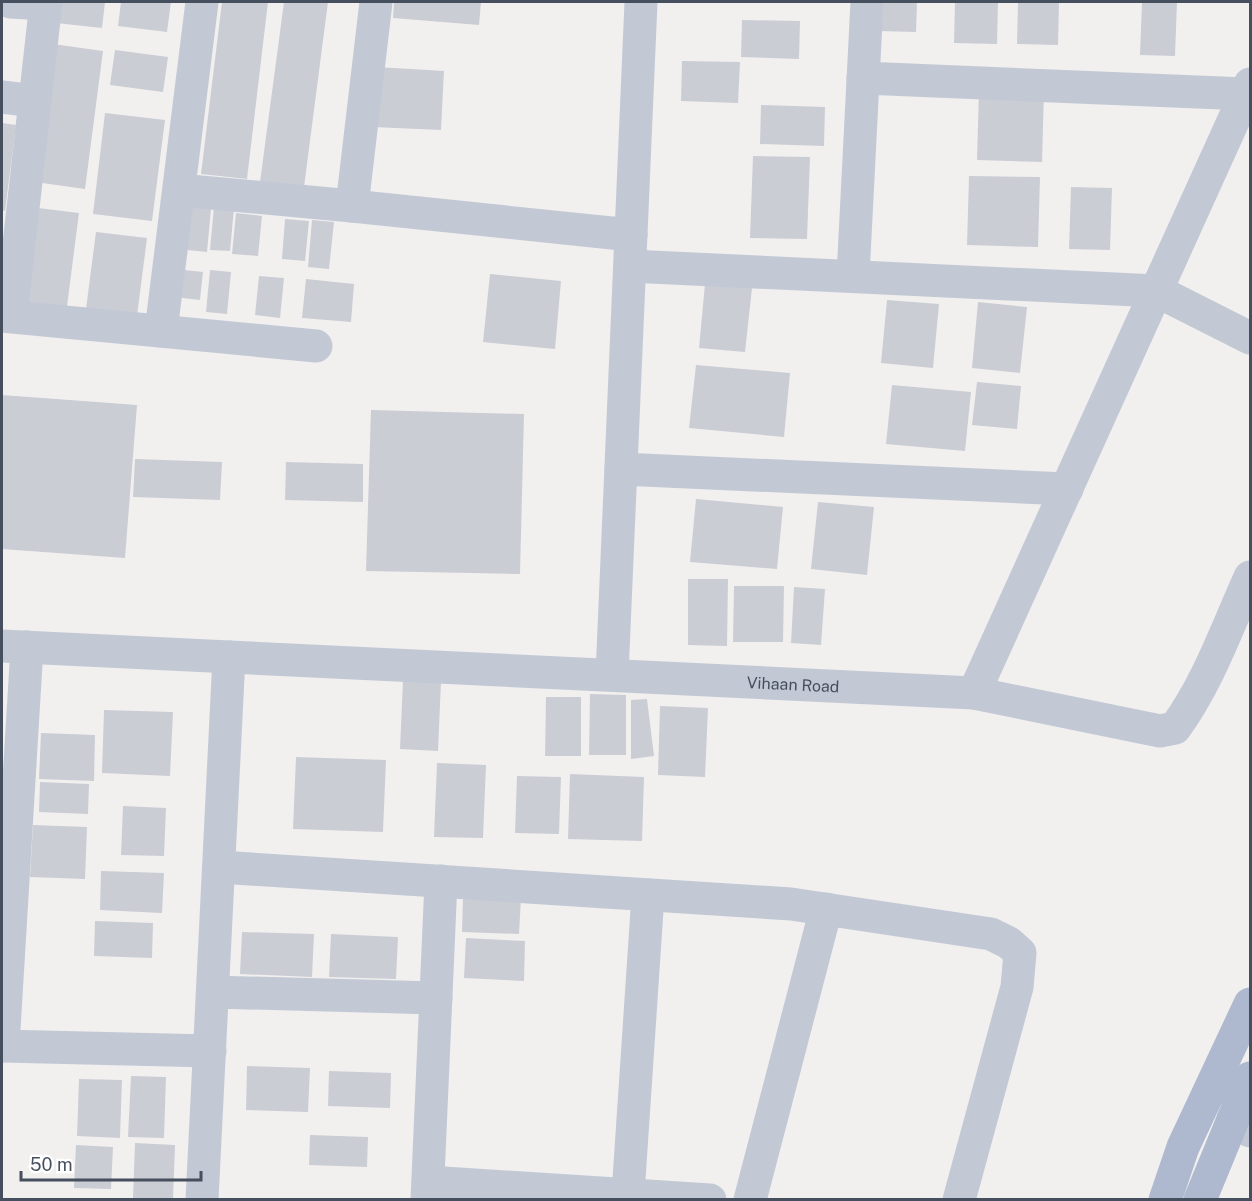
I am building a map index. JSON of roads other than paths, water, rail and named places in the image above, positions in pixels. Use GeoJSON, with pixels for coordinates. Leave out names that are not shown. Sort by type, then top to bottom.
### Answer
{"type":"FeatureCollection","features":[{"type":"Feature","properties":{"kind":"main road"},"geometry":{"type":"LineString","coordinates":[[1165,1200],[1183,1147],[1251,1004]]}},
{"type":"Feature","properties":{"kind":"main road"},"geometry":{"type":"LineString","coordinates":[[1200,1200],[1242,1125],[1251,1078]]}},
{"type":"Feature","properties":{"kind":"street"},"geometry":{"type":"LineString","coordinates":[[10,2],[46,3],[6,316],[316,346]]}},
{"type":"Feature","properties":{"kind":"street"},"geometry":{"type":"LineString","coordinates":[[161,331],[202,2]]}},
{"type":"Feature","properties":{"kind":"street"},"geometry":{"type":"LineString","coordinates":[[352,206],[376,2]]}},
{"type":"Feature","properties":{"kind":"street"},"geometry":{"type":"LineString","coordinates":[[612,675],[641,2]]}},
{"type":"Feature","properties":{"kind":"street"},"geometry":{"type":"LineString","coordinates":[[854,276],[867,2]]}},
{"type":"Feature","properties":{"kind":"street"},"geometry":{"type":"LineString","coordinates":[[863,78],[1248,89],[974,693]]}},
{"type":"Feature","properties":{"kind":"street"},"geometry":{"type":"LineString","coordinates":[[2,97],[35,101]]}},
{"type":"Feature","properties":{"kind":"street"},"geometry":{"type":"LineString","coordinates":[[179,190],[352,206],[630,251],[854,276],[1157,291],[1251,338]]}},
{"type":"Feature","properties":{"kind":"street"},"geometry":{"type":"LineString","coordinates":[[621,469],[1066,489]]}},
{"type":"Feature","properties":{"kind":"street","name":"Vihaan Road"},"geometry":{"type":"LineString","coordinates":[[14,646],[974,693],[1160,731],[1175,728],[1201,688],[1251,577]]}},
{"type":"Feature","properties":{"kind":"street"},"geometry":{"type":"LineString","coordinates":[[14,646],[2,1046],[210,1051]]}},
{"type":"Feature","properties":{"kind":"street"},"geometry":{"type":"LineString","coordinates":[[202,1200],[229,657]]}},
{"type":"Feature","properties":{"kind":"street"},"geometry":{"type":"LineString","coordinates":[[219,867],[791,904],[991,934],[1009,943],[1020,953],[1017,987],[959,1200]]}},
{"type":"Feature","properties":{"kind":"street"},"geometry":{"type":"LineString","coordinates":[[441,881],[427,1191],[628,1194],[710,1200]]}},
{"type":"Feature","properties":{"kind":"street"},"geometry":{"type":"LineString","coordinates":[[628,1194],[648,895]]}},
{"type":"Feature","properties":{"kind":"street"},"geometry":{"type":"LineString","coordinates":[[750,1200],[826,909]]}},
{"type":"Feature","properties":{"kind":"street"},"geometry":{"type":"LineString","coordinates":[[213,992],[436,998]]}}]}
